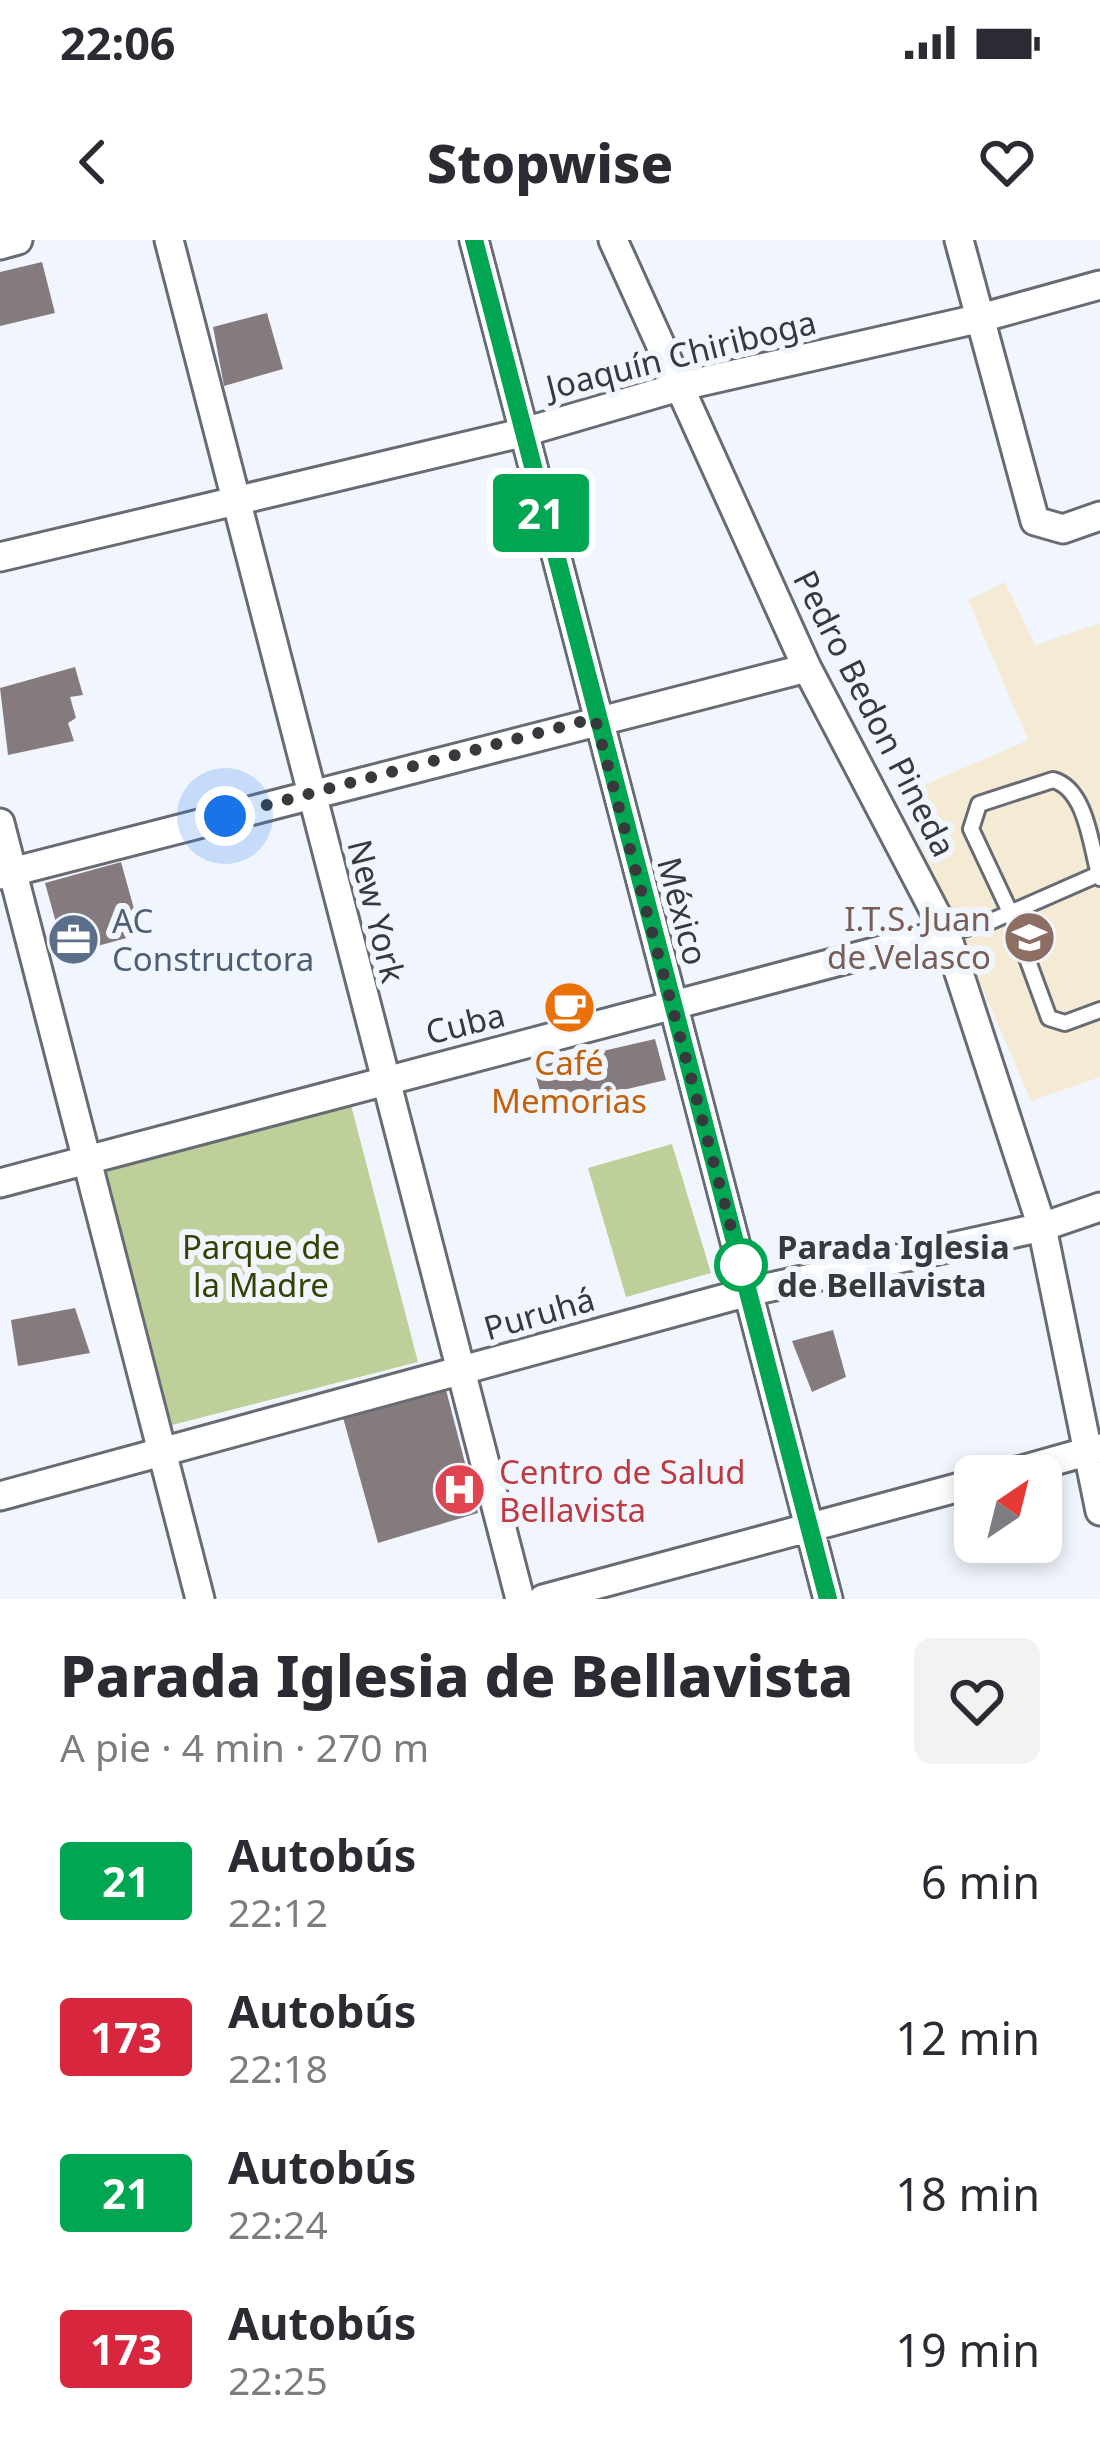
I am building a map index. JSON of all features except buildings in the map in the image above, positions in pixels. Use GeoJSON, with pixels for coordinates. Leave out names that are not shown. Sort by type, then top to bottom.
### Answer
{"type":"FeatureCollection","features":[{"type":"Feature","properties":{"kind":"street"},"geometry":{"type":"LineString","coordinates":[[0,244],[18,240]]}},
{"type":"Feature","properties":{"kind":"street","name":"New York"},"geometry":{"type":"LineString","coordinates":[[169,240],[520,1599]]}},
{"type":"Feature","properties":{"kind":"street","name":"México"},"geometry":{"type":"LineString","coordinates":[[474,240],[520,433],[828,1599]]}},
{"type":"Feature","properties":{"kind":"street","name":"Pedro Bedon Pineda"},"geometry":{"type":"LineString","coordinates":[[613,240],[807,668],[946,933],[1042,1227],[1093,1450],[1100,1511]]}},
{"type":"Feature","properties":{"kind":"street"},"geometry":{"type":"LineString","coordinates":[[959,240],[1035,521],[1063,529],[1100,516]]}},
{"type":"Feature","properties":{"kind":"street","name":"Joaquín Chiriboga"},"geometry":{"type":"LineString","coordinates":[[0,557],[520,433],[682,386],[977,319],[1100,285]]}},
{"type":"Feature","properties":{"kind":"street"},"geometry":{"type":"LineString","coordinates":[[6,873],[595,718],[807,668]]}},
{"type":"Feature","properties":{"kind":"street"},"geometry":{"type":"LineString","coordinates":[[0,823],[6,873],[166,1455],[200,1599]]}},
{"type":"Feature","properties":{"kind":"street","name":"Cuba"},"geometry":{"type":"LineString","coordinates":[[0,1183],[946,933]]}},
{"type":"Feature","properties":{"kind":"street","name":"Puruhá"},"geometry":{"type":"LineString","coordinates":[[0,1496],[166,1455],[748,1292],[1042,1227],[1100,1207]]}},
{"type":"Feature","properties":{"kind":"street"},"geometry":{"type":"LineString","coordinates":[[1062,1459],[1093,1450]]}},
{"type":"Feature","properties":{"kind":"street"},"geometry":{"type":"LineString","coordinates":[[543,1599],[954,1489]]}},
{"type":"Feature","properties":{"kind":"lane"},"geometry":{"type":"LineString","coordinates":[[946,933],[1010,912],[1099,876],[1077,797],[1062,782],[1053,780],[979,805],[971,829],[1010,912],[1049,1018],[1065,1023],[1100,1010]]}},
{"type":"Feature","properties":{"kind":"shaded area","name":"I.T.S. Juan de Velasco"},"geometry":{"type":"Polygon","coordinates":[[[1005,582],[1035,645],[1100,623],[1100,1077],[1031,1101],[899,796],[1028,740],[968,600],[1005,582]]]}},
{"type":"Feature","properties":{"kind":"green space","name":"Parque de la Madre"},"geometry":{"type":"Polygon","coordinates":[[[351,1105],[418,1362],[172,1425],[104,1168],[351,1105]]]}},
{"type":"Feature","properties":{"kind":"green space"},"geometry":{"type":"Polygon","coordinates":[[[672,1144],[711,1273],[626,1297],[588,1168],[672,1144]]]}},
{"type":"Feature","properties":{"kind":"bus line","name":"21"},"geometry":{"type":"LineString","coordinates":[[474,240],[520,433],[828,1599]]}},
{"type":"Feature","properties":{"kind":"place","name":"I.T.S. Juan de Velasco"},"geometry":{"type":"Point","coordinates":[1030,937]}},
{"type":"Feature","properties":{"kind":"place","name":"AC Constructora"},"geometry":{"type":"Point","coordinates":[73,939]}},
{"type":"Feature","properties":{"kind":"place","name":"Café Memorias"},"geometry":{"type":"Point","coordinates":[569,1008]}},
{"type":"Feature","properties":{"kind":"place","name":"Parada Iglesia de Bellavista"},"geometry":{"type":"Point","coordinates":[741,1265]}},
{"type":"Feature","properties":{"kind":"place","name":"Centro de Salud Bellavista"},"geometry":{"type":"Point","coordinates":[460,1490]}},
{"type":"Feature","properties":{"kind":"route"},"geometry":{"type":"LineString","coordinates":[[225,816],[595,718],[741,1265]]}}]}
